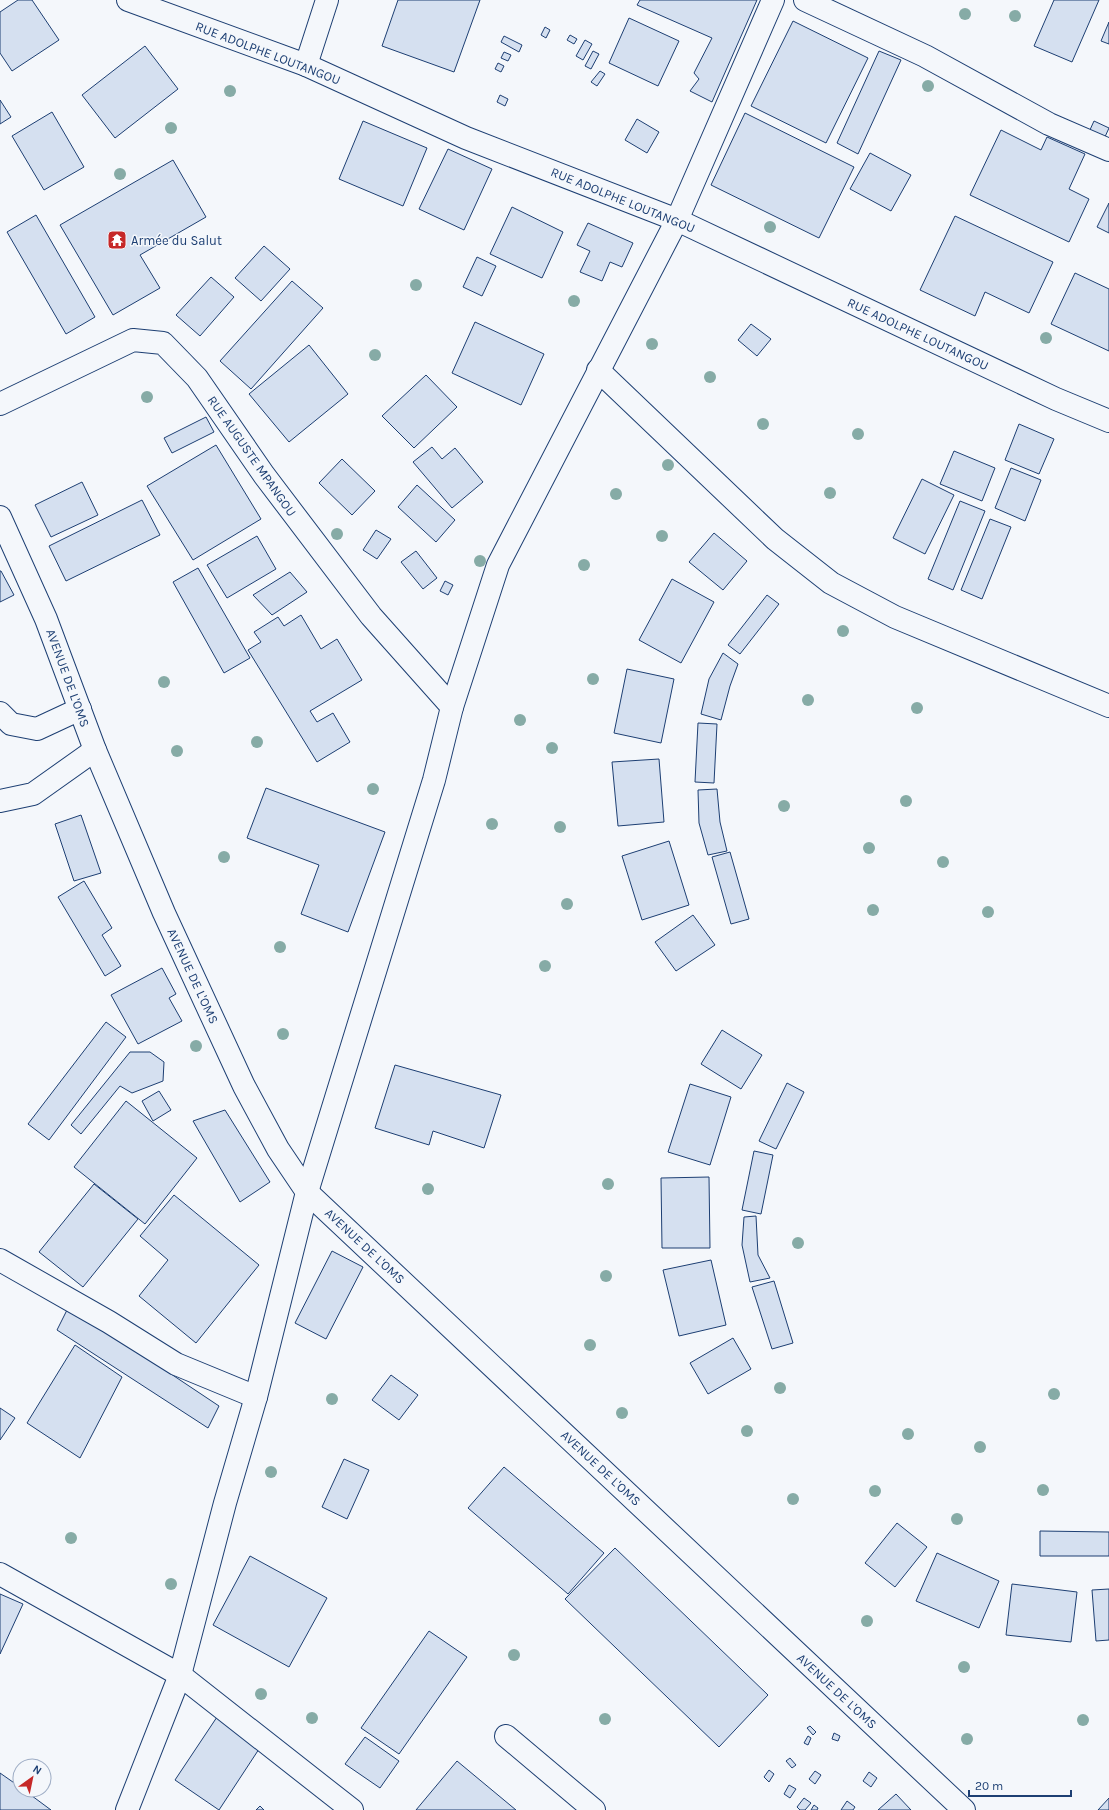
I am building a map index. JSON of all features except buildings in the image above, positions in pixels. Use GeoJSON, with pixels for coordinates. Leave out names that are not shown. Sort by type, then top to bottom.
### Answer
{"type":"FeatureCollection","features":[{"type":"Feature","properties":{"kind":"street","name":"RUE ADOLPHE LOUTANGOU"},"geometry":{"type":"LineString","coordinates":[[128,0],[306,65],[466,138],[676,220],[1056,399],[1109,421]]}},
{"type":"Feature","properties":{"kind":"street"},"geometry":{"type":"LineString","coordinates":[[306,65],[327,0]]}},
{"type":"Feature","properties":{"kind":"street"},"geometry":{"type":"LineString","coordinates":[[127,1810],[180,1675],[225,1503],[256,1397],[307,1192],[434,780],[452,707],[498,565],[676,220],[773,0]]}},
{"type":"Feature","properties":{"kind":"street"},"geometry":{"type":"LineString","coordinates":[[805,0],[925,56],[1049,124],[1109,150]]}},
{"type":"Feature","properties":{"kind":"street","name":"RUE AUGUSTE MPANGOU"},"geometry":{"type":"LineString","coordinates":[[0,404],[133,340],[163,343],[197,378],[264,475],[371,616],[452,707]]}},
{"type":"Feature","properties":{"kind":"street"},"geometry":{"type":"LineString","coordinates":[[598,370],[776,538],[831,583],[895,617],[1109,706]]}},
{"type":"Feature","properties":{"kind":"street","name":"AVENUE DE L'OMS"},"geometry":{"type":"LineString","coordinates":[[0,517],[46,619],[95,750],[164,913],[244,1086],[278,1150],[307,1192],[964,1810]]}},
{"type":"Feature","properties":{"kind":"street"},"geometry":{"type":"LineString","coordinates":[[0,713],[11,724],[37,729],[80,709]]}},
{"type":"Feature","properties":{"kind":"street"},"geometry":{"type":"LineString","coordinates":[[0,801],[33,794],[95,750]]}},
{"type":"Feature","properties":{"kind":"street"},"geometry":{"type":"LineString","coordinates":[[0,1260],[109,1322],[176,1364],[256,1397]]}},
{"type":"Feature","properties":{"kind":"street"},"geometry":{"type":"LineString","coordinates":[[0,1574],[180,1675],[352,1810]]}},
{"type":"Feature","properties":{"kind":"street"},"geometry":{"type":"LineString","coordinates":[[506,1736],[594,1810]]}},
{"type":"Feature","properties":{"kind":"place","name":"Armée du Salut"},"geometry":{"type":"Point","coordinates":[117,240]}}]}
